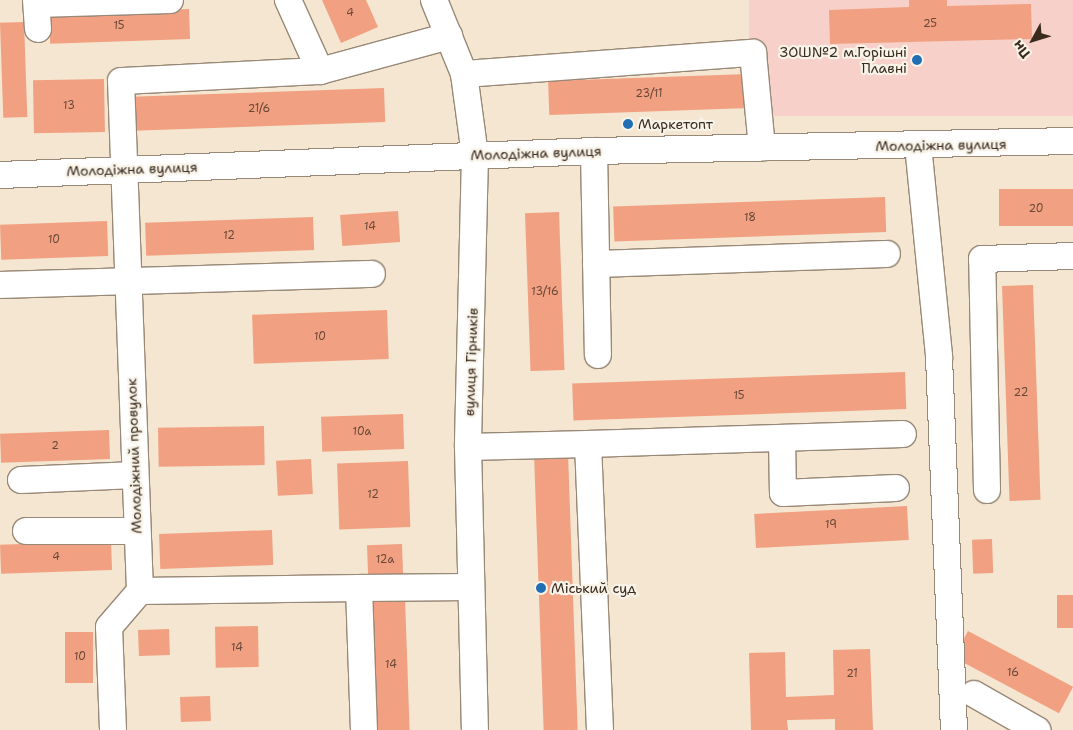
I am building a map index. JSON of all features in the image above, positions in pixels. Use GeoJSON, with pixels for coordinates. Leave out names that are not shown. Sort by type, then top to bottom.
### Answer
{"type":"FeatureCollection","features":[{"type":"Feature","properties":{"kind":"street"},"geometry":{"type":"LineString","coordinates":[[37,11],[170,0]]}},
{"type":"Feature","properties":{"kind":"street"},"geometry":{"type":"LineString","coordinates":[[288,0],[320,71],[449,36]]}},
{"type":"Feature","properties":{"kind":"street","name":"вулиця Гірників"},"geometry":{"type":"LineString","coordinates":[[434,0],[464,74],[475,155],[468,447],[475,730]]}},
{"type":"Feature","properties":{"kind":"street"},"geometry":{"type":"LineString","coordinates":[[464,74],[753,53],[762,148]]}},
{"type":"Feature","properties":{"kind":"street","name":"Молодіжний провулок"},"geometry":{"type":"LineString","coordinates":[[140,591],[121,82],[320,71]]}},
{"type":"Feature","properties":{"kind":"street","name":"Молодіжна вулиця"},"geometry":{"type":"LineString","coordinates":[[0,174],[594,151],[1073,141]]}},
{"type":"Feature","properties":{"kind":"street"},"geometry":{"type":"LineString","coordinates":[[918,145],[939,357],[954,730]]}},
{"type":"Feature","properties":{"kind":"street"},"geometry":{"type":"LineString","coordinates":[[594,151],[598,355]]}},
{"type":"Feature","properties":{"kind":"street"},"geometry":{"type":"LineString","coordinates":[[596,264],[887,254]]}},
{"type":"Feature","properties":{"kind":"street"},"geometry":{"type":"LineString","coordinates":[[987,490],[982,259],[1073,256]]}},
{"type":"Feature","properties":{"kind":"street"},"geometry":{"type":"LineString","coordinates":[[0,285],[372,274]]}},
{"type":"Feature","properties":{"kind":"street"},"geometry":{"type":"LineString","coordinates":[[468,447],[902,434]]}},
{"type":"Feature","properties":{"kind":"street"},"geometry":{"type":"LineString","coordinates":[[782,438],[783,493],[896,488]]}},
{"type":"Feature","properties":{"kind":"street"},"geometry":{"type":"LineString","coordinates":[[588,444],[600,730]]}},
{"type":"Feature","properties":{"kind":"street"},"geometry":{"type":"LineString","coordinates":[[21,480],[135,475]]}},
{"type":"Feature","properties":{"kind":"street"},"geometry":{"type":"LineString","coordinates":[[26,531],[138,530]]}},
{"type":"Feature","properties":{"kind":"street"},"geometry":{"type":"LineString","coordinates":[[113,730],[109,627],[140,591],[471,587]]}},
{"type":"Feature","properties":{"kind":"street"},"geometry":{"type":"LineString","coordinates":[[359,588],[364,730]]}},
{"type":"Feature","properties":{"kind":"street"},"geometry":{"type":"LineString","coordinates":[[974,694],[1037,730]]}},
{"type":"Feature","properties":{"kind":"shaded area","name":"ЗОШ№2 м.Горішні Плавні"},"geometry":{"type":"Polygon","coordinates":[[[749,0],[1073,0],[1073,116],[749,116],[749,0]]]}},
{"type":"Feature","properties":{"kind":"building"},"geometry":{"type":"Polygon","coordinates":[[[322,0],[366,0],[378,27],[341,43],[322,0]]]}},
{"type":"Feature","properties":{"kind":"building"},"geometry":{"type":"Polygon","coordinates":[[[909,0],[947,0],[947,6],[1031,4],[1032,39],[830,44],[829,10],[909,7],[909,0]]]}},
{"type":"Feature","properties":{"kind":"building"},"geometry":{"type":"Polygon","coordinates":[[[189,9],[190,39],[50,44],[49,14],[189,9]]]}},
{"type":"Feature","properties":{"kind":"building"},"geometry":{"type":"Polygon","coordinates":[[[24,22],[27,117],[3,118],[0,23],[24,22]]]}},
{"type":"Feature","properties":{"kind":"building"},"geometry":{"type":"Polygon","coordinates":[[[748,74],[749,108],[549,115],[548,81],[748,74]]]}},
{"type":"Feature","properties":{"kind":"building"},"geometry":{"type":"Polygon","coordinates":[[[104,79],[105,132],[34,133],[33,80],[104,79]]]}},
{"type":"Feature","properties":{"kind":"building"},"geometry":{"type":"Polygon","coordinates":[[[384,88],[385,122],[133,131],[132,97],[384,88]]]}},
{"type":"Feature","properties":{"kind":"building"},"geometry":{"type":"Polygon","coordinates":[[[999,189],[1073,189],[1073,226],[999,226],[999,189]]]}},
{"type":"Feature","properties":{"kind":"building"},"geometry":{"type":"Polygon","coordinates":[[[885,197],[886,232],[614,241],[613,206],[885,197]]]}},
{"type":"Feature","properties":{"kind":"building"},"geometry":{"type":"Polygon","coordinates":[[[398,211],[400,242],[342,246],[340,215],[398,211]]]}},
{"type":"Feature","properties":{"kind":"building"},"geometry":{"type":"Polygon","coordinates":[[[559,212],[565,370],[531,371],[525,213],[559,212]]]}},
{"type":"Feature","properties":{"kind":"building"},"geometry":{"type":"Polygon","coordinates":[[[313,217],[314,250],[146,256],[145,223],[313,217]]]}},
{"type":"Feature","properties":{"kind":"building"},"geometry":{"type":"Polygon","coordinates":[[[107,221],[108,256],[1,260],[0,225],[107,221]]]}},
{"type":"Feature","properties":{"kind":"building"},"geometry":{"type":"Polygon","coordinates":[[[1033,285],[1041,500],[1010,501],[1002,286],[1033,285]]]}},
{"type":"Feature","properties":{"kind":"building"},"geometry":{"type":"Polygon","coordinates":[[[387,310],[389,359],[254,364],[252,315],[387,310]]]}},
{"type":"Feature","properties":{"kind":"building"},"geometry":{"type":"Polygon","coordinates":[[[905,372],[906,409],[573,421],[572,384],[905,372]]]}},
{"type":"Feature","properties":{"kind":"building"},"geometry":{"type":"Polygon","coordinates":[[[403,414],[404,449],[322,452],[321,417],[403,414]]]}},
{"type":"Feature","properties":{"kind":"building"},"geometry":{"type":"Polygon","coordinates":[[[264,426],[265,465],[159,467],[158,428],[264,426]]]}},
{"type":"Feature","properties":{"kind":"building"},"geometry":{"type":"Polygon","coordinates":[[[109,430],[110,459],[1,463],[0,434],[109,430]]]}},
{"type":"Feature","properties":{"kind":"building"},"geometry":{"type":"Polygon","coordinates":[[[568,453],[578,730],[544,730],[534,454],[568,453]]]}},
{"type":"Feature","properties":{"kind":"building"},"geometry":{"type":"Polygon","coordinates":[[[311,459],[313,494],[278,496],[276,461],[311,459]]]}},
{"type":"Feature","properties":{"kind":"building"},"geometry":{"type":"Polygon","coordinates":[[[408,461],[410,527],[339,529],[337,463],[408,461]]]}},
{"type":"Feature","properties":{"kind":"building"},"geometry":{"type":"Polygon","coordinates":[[[907,506],[909,540],[756,548],[754,514],[907,506]]]}},
{"type":"Feature","properties":{"kind":"building"},"geometry":{"type":"Polygon","coordinates":[[[272,530],[273,565],[160,569],[159,534],[272,530]]]}},
{"type":"Feature","properties":{"kind":"building"},"geometry":{"type":"Polygon","coordinates":[[[992,539],[993,573],[973,574],[972,540],[992,539]]]}},
{"type":"Feature","properties":{"kind":"building"},"geometry":{"type":"Polygon","coordinates":[[[111,541],[112,570],[1,574],[0,545],[111,541]]]}},
{"type":"Feature","properties":{"kind":"building"},"geometry":{"type":"Polygon","coordinates":[[[402,544],[403,575],[368,576],[367,545],[402,544]]]}},
{"type":"Feature","properties":{"kind":"building"},"geometry":{"type":"Polygon","coordinates":[[[1057,595],[1073,595],[1073,628],[1057,628],[1057,595]]]}},
{"type":"Feature","properties":{"kind":"building"},"geometry":{"type":"Polygon","coordinates":[[[405,598],[410,730],[377,730],[372,599],[405,598]]]}},
{"type":"Feature","properties":{"kind":"building"},"geometry":{"type":"Polygon","coordinates":[[[258,626],[259,667],[216,668],[215,627],[258,626]]]}},
{"type":"Feature","properties":{"kind":"building"},"geometry":{"type":"Polygon","coordinates":[[[169,629],[170,655],[139,656],[138,630],[169,629]]]}},
{"type":"Feature","properties":{"kind":"building"},"geometry":{"type":"Polygon","coordinates":[[[968,631],[1073,687],[1059,713],[954,657],[968,631]]]}},
{"type":"Feature","properties":{"kind":"building"},"geometry":{"type":"Polygon","coordinates":[[[65,632],[93,632],[93,683],[65,683],[65,632]]]}},
{"type":"Feature","properties":{"kind":"building"},"geometry":{"type":"Polygon","coordinates":[[[870,649],[873,730],[835,730],[835,719],[787,720],[788,730],[751,730],[749,653],[785,652],[786,697],[834,695],[833,650],[870,649]]]}},
{"type":"Feature","properties":{"kind":"building"},"geometry":{"type":"Polygon","coordinates":[[[210,696],[211,721],[181,722],[180,697],[210,696]]]}},
{"type":"Feature","properties":{"kind":"place","name":"ЗОШ№2 м.Горішні Плавні"},"geometry":{"type":"Point","coordinates":[917,60]}},
{"type":"Feature","properties":{"kind":"place","name":"Маркетопт"},"geometry":{"type":"Point","coordinates":[628,124]}},
{"type":"Feature","properties":{"kind":"place","name":"Міський суд"},"geometry":{"type":"Point","coordinates":[541,588]}}]}
